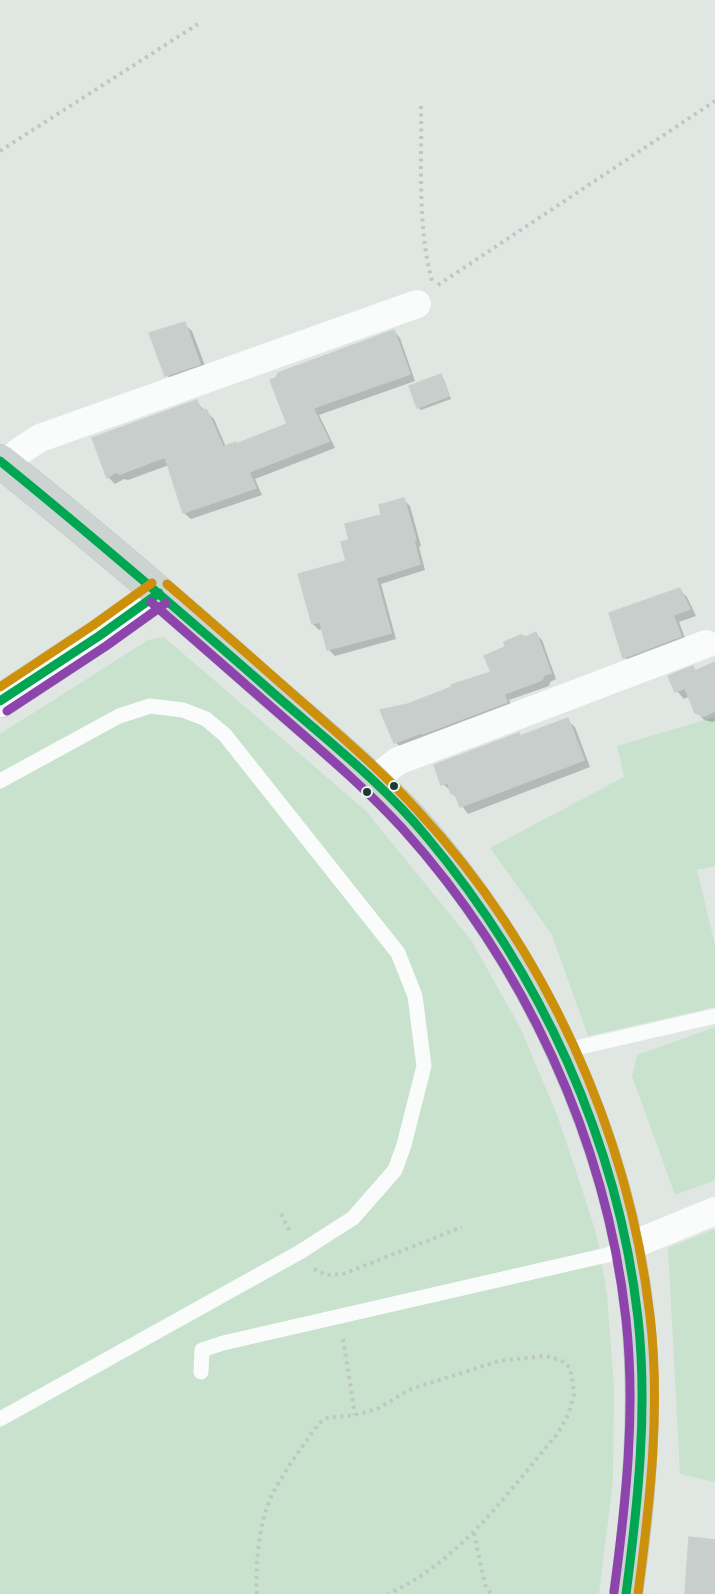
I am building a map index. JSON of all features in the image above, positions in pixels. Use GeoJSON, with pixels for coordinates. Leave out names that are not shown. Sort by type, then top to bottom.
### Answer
{"type":"FeatureCollection","features":[{"type":"Feature","properties":{"kind":"main road"},"geometry":{"type":"LineString","coordinates":[[2,463],[159,592],[372,781],[424,834],[465,884],[527,980],[563,1051],[602,1154],[627,1247],[639,1328],[642,1374],[642,1445],[636,1526],[626,1594]]}},
{"type":"Feature","properties":{"kind":"street"},"geometry":{"type":"LineString","coordinates":[[2,463],[40,438],[417,304]]}},
{"type":"Feature","properties":{"kind":"street"},"geometry":{"type":"LineString","coordinates":[[0,701],[115,626],[159,592]]}},
{"type":"Feature","properties":{"kind":"street"},"geometry":{"type":"LineString","coordinates":[[372,781],[398,761],[706,644]]}},
{"type":"Feature","properties":{"kind":"street"},"geometry":{"type":"LineString","coordinates":[[627,1247],[715,1211]]}},
{"type":"Feature","properties":{"kind":"lane"},"geometry":{"type":"LineString","coordinates":[[0,781],[119,716],[150,706],[183,710],[206,719],[225,735],[398,953],[415,996],[424,1066],[404,1145],[395,1170],[353,1218],[300,1252],[0,1419]]}},
{"type":"Feature","properties":{"kind":"lane"},"geometry":{"type":"LineString","coordinates":[[563,1051],[715,1016]]}},
{"type":"Feature","properties":{"kind":"lane"},"geometry":{"type":"LineString","coordinates":[[201,1372],[202,1350],[223,1343],[607,1255],[627,1247]]}},
{"type":"Feature","properties":{"kind":"path"},"geometry":{"type":"LineString","coordinates":[[0,151],[198,24]]}},
{"type":"Feature","properties":{"kind":"path"},"geometry":{"type":"LineString","coordinates":[[421,106],[422,215],[427,263],[434,288],[715,102]]}},
{"type":"Feature","properties":{"kind":"path"},"geometry":{"type":"LineString","coordinates":[[281,1214],[310,1267],[326,1275],[343,1274],[462,1227]]}},
{"type":"Feature","properties":{"kind":"path"},"geometry":{"type":"LineString","coordinates":[[343,1339],[355,1415]]}},
{"type":"Feature","properties":{"kind":"path"},"geometry":{"type":"LineString","coordinates":[[257,1594],[256,1578],[263,1525],[270,1500],[283,1475],[319,1423],[327,1418],[355,1415],[378,1408],[411,1389],[498,1361],[545,1356],[561,1360],[570,1368],[574,1395],[568,1415],[558,1433],[474,1533],[407,1586],[388,1594]]}},
{"type":"Feature","properties":{"kind":"path"},"geometry":{"type":"LineString","coordinates":[[474,1533],[485,1584],[491,1594]]}},
{"type":"Feature","properties":{"kind":"green space"},"geometry":{"type":"Polygon","coordinates":[[[164,637],[366,811],[471,940],[521,1029],[557,1115],[577,1174],[597,1236],[607,1295],[614,1387],[613,1481],[599,1594],[0,1594],[0,734],[148,640],[164,637]]]}},
{"type":"Feature","properties":{"kind":"green space"},"geometry":{"type":"Polygon","coordinates":[[[715,717],[715,866],[697,870],[715,945],[715,1007],[588,1036],[552,935],[490,848],[624,777],[617,746],[715,717]]]}},
{"type":"Feature","properties":{"kind":"green space"},"geometry":{"type":"Polygon","coordinates":[[[715,1027],[715,1180],[675,1195],[632,1076],[637,1055],[715,1027]]]}},
{"type":"Feature","properties":{"kind":"green space"},"geometry":{"type":"Polygon","coordinates":[[[715,1229],[715,1482],[680,1474],[668,1248],[715,1229]]]}},
{"type":"Feature","properties":{"kind":"building"},"geometry":{"type":"Polygon","coordinates":[[[185,322],[200,364],[165,376],[149,333],[185,322]]]}},
{"type":"Feature","properties":{"kind":"building"},"geometry":{"type":"Polygon","coordinates":[[[394,330],[410,374],[313,408],[329,441],[249,472],[256,488],[183,513],[165,457],[120,474],[116,472],[107,478],[92,438],[197,400],[201,410],[207,410],[223,447],[236,442],[236,444],[287,424],[270,380],[276,378],[278,373],[394,330]]]}},
{"type":"Feature","properties":{"kind":"building"},"geometry":{"type":"Polygon","coordinates":[[[441,374],[449,396],[417,408],[409,386],[441,374]]]}},
{"type":"Feature","properties":{"kind":"building"},"geometry":{"type":"Polygon","coordinates":[[[404,498],[420,564],[376,578],[391,633],[327,650],[320,622],[312,624],[298,574],[346,561],[341,542],[349,540],[345,524],[381,515],[379,505],[404,498]]]}},
{"type":"Feature","properties":{"kind":"building"},"geometry":{"type":"Polygon","coordinates":[[[680,588],[690,609],[673,615],[681,636],[623,658],[609,613],[680,588]]]}},
{"type":"Feature","properties":{"kind":"building"},"geometry":{"type":"Polygon","coordinates":[[[536,632],[551,673],[544,675],[542,680],[504,694],[507,702],[394,743],[380,710],[408,704],[452,687],[451,685],[491,672],[484,656],[505,647],[504,642],[536,632]]]}},
{"type":"Feature","properties":{"kind":"building"},"geometry":{"type":"Polygon","coordinates":[[[715,662],[715,711],[704,716],[695,713],[685,688],[675,692],[668,676],[693,666],[695,671],[715,662]]]}},
{"type":"Feature","properties":{"kind":"building"},"geometry":{"type":"Polygon","coordinates":[[[568,718],[584,760],[460,807],[455,793],[451,794],[448,783],[441,785],[434,765],[519,733],[520,736],[568,718]]]}},
{"type":"Feature","properties":{"kind":"building"},"geometry":{"type":"Polygon","coordinates":[[[689,1537],[715,1540],[715,1594],[685,1594],[689,1537]]]}},
{"type":"Feature","properties":{"kind":"transit line"},"geometry":{"type":"LineString","coordinates":[[0,461],[166,600],[389,795],[426,836],[467,888],[504,944],[538,1002],[567,1062],[592,1124],[612,1187],[628,1252],[638,1318],[642,1421],[638,1491],[626,1594]]}},
{"type":"Feature","properties":{"kind":"transit line"},"geometry":{"type":"LineString","coordinates":[[0,687],[152,583]]}},
{"type":"Feature","properties":{"kind":"transit line"},"geometry":{"type":"LineString","coordinates":[[167,584],[352,746],[418,811],[464,864],[505,922],[541,982],[573,1045],[600,1111],[622,1178],[639,1247],[650,1316],[654,1385],[653,1455],[638,1594]]}},
{"type":"Feature","properties":{"kind":"transit line"},"geometry":{"type":"LineString","coordinates":[[0,701],[99,636],[159,593]]}},
{"type":"Feature","properties":{"kind":"transit line"},"geometry":{"type":"LineString","coordinates":[[151,602],[335,762],[402,828],[446,880],[486,936],[521,995],[552,1057],[579,1120],[600,1185],[616,1252],[626,1319],[630,1422],[626,1490],[614,1592]]}},
{"type":"Feature","properties":{"kind":"transit line"},"geometry":{"type":"LineString","coordinates":[[7,711],[106,646],[166,603]]}}]}
